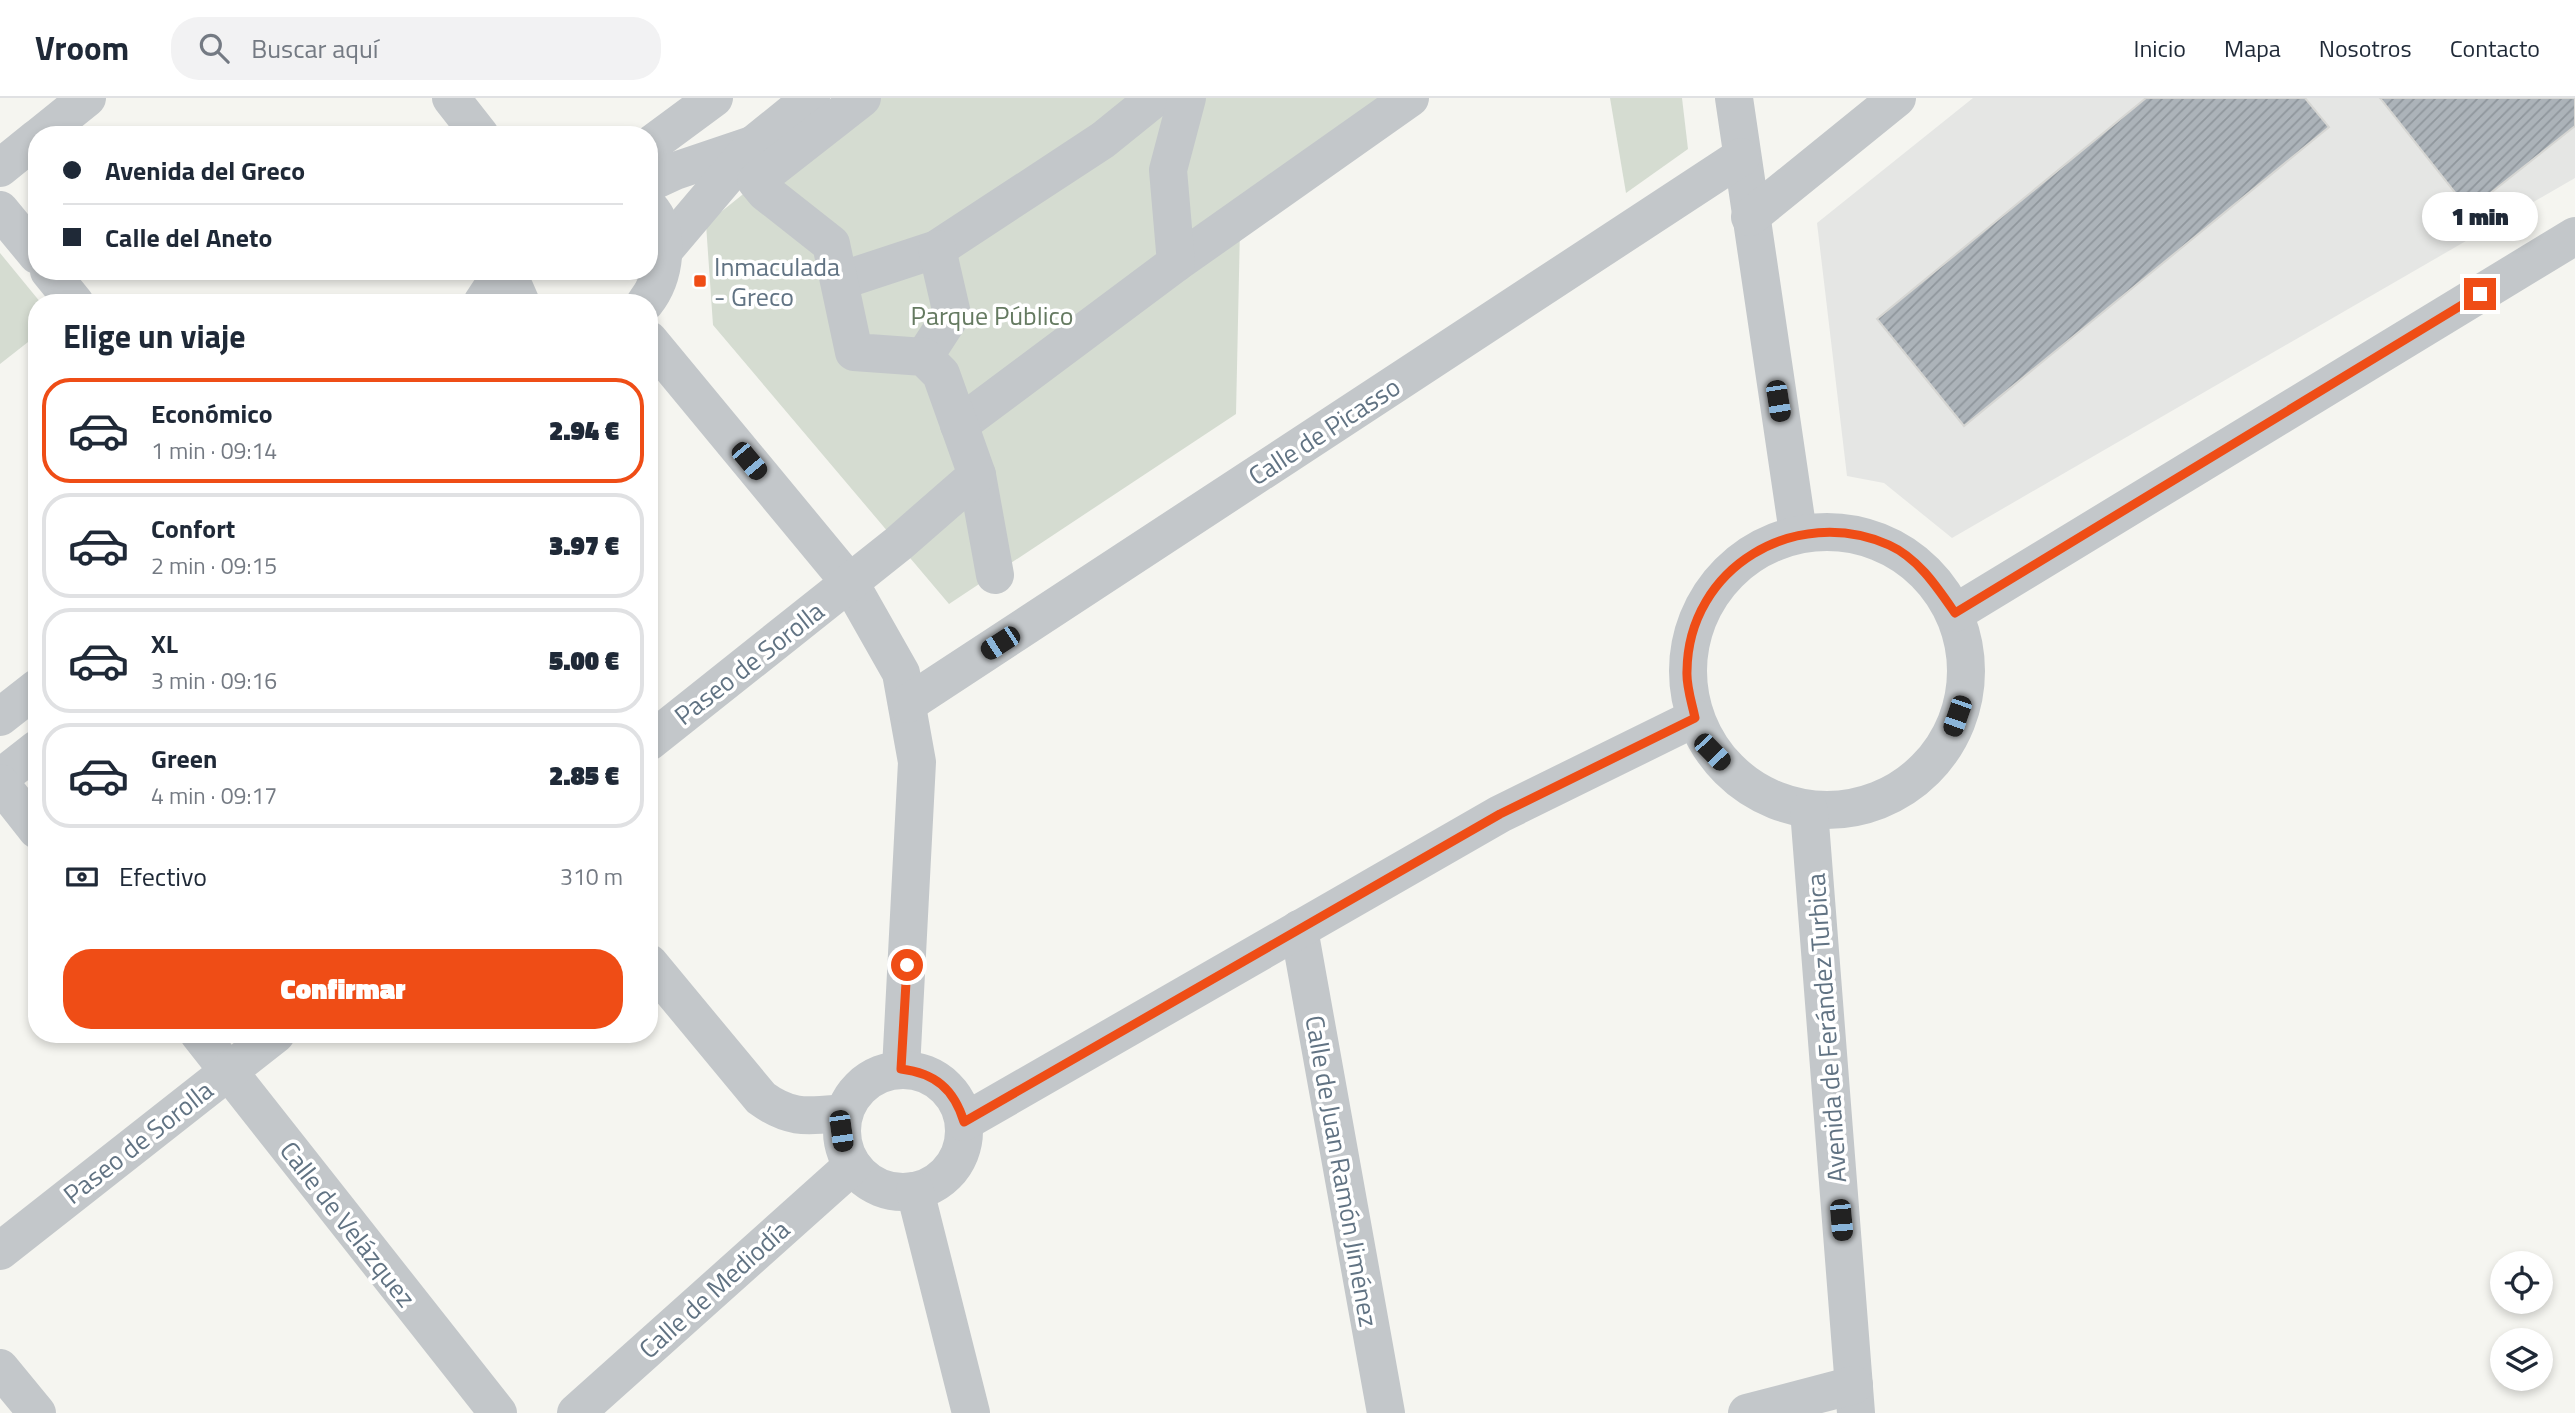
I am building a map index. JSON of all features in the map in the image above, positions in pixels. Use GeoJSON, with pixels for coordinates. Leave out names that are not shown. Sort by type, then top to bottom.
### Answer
{"type":"FeatureCollection","features":[{"type":"Feature","properties":{"kind":"street"},"geometry":{"type":"LineString","coordinates":[[52,126],[87,98]]}},
{"type":"Feature","properties":{"kind":"street"},"geometry":{"type":"LineString","coordinates":[[451,98],[473,126]]}},
{"type":"Feature","properties":{"kind":"street"},"geometry":{"type":"LineString","coordinates":[[658,139],[714,98]]}},
{"type":"Feature","properties":{"kind":"street"},"geometry":{"type":"LineString","coordinates":[[652,294],[657,288],[665,249],[754,144],[811,98]]}},
{"type":"Feature","properties":{"kind":"street"},"geometry":{"type":"LineString","coordinates":[[862,98],[756,181],[765,192],[831,244],[854,352],[924,357],[941,374],[978,475],[995,575]]}},
{"type":"Feature","properties":{"kind":"street"},"geometry":{"type":"LineString","coordinates":[[840,281],[937,249],[1103,140],[1155,98]]}},
{"type":"Feature","properties":{"kind":"street"},"geometry":{"type":"LineString","coordinates":[[1176,263],[1168,170],[1187,98]]}},
{"type":"Feature","properties":{"kind":"street"},"geometry":{"type":"LineString","coordinates":[[958,425],[1176,263],[1410,98]]}},
{"type":"Feature","properties":{"kind":"street"},"geometry":{"type":"LineString","coordinates":[[1734,98],[1798,534]]}},
{"type":"Feature","properties":{"kind":"street"},"geometry":{"type":"LineString","coordinates":[[1750,216],[1897,98]]}},
{"type":"Feature","properties":{"kind":"street"},"geometry":{"type":"LineString","coordinates":[[658,179],[754,144]]}},
{"type":"Feature","properties":{"kind":"street"},"geometry":{"type":"LineString","coordinates":[[0,167],[28,145]]}},
{"type":"Feature","properties":{"kind":"street","name":"Calle de Picasso"},"geometry":{"type":"LineString","coordinates":[[907,704],[1741,157]]}},
{"type":"Feature","properties":{"kind":"street"},"geometry":{"type":"LineString","coordinates":[[0,210],[28,245]]}},
{"type":"Feature","properties":{"kind":"street"},"geometry":{"type":"LineString","coordinates":[[658,231],[665,249]]}},
{"type":"Feature","properties":{"kind":"street"},"geometry":{"type":"LineString","coordinates":[[1955,613],[2575,236]]}},
{"type":"Feature","properties":{"kind":"street"},"geometry":{"type":"LineString","coordinates":[[924,357],[951,314],[937,249]]}},
{"type":"Feature","properties":{"kind":"street"},"geometry":{"type":"LineString","coordinates":[[56,280],[68,294]]}},
{"type":"Feature","properties":{"kind":"street"},"geometry":{"type":"LineString","coordinates":[[658,351],[850,583],[901,673],[917,762],[901,1069]]}},
{"type":"Feature","properties":{"kind":"street","name":"Paseo de Sorolla"},"geometry":{"type":"LineString","coordinates":[[658,735],[850,583],[978,475]]}},
{"type":"Feature","properties":{"kind":"street"},"geometry":{"type":"LineString","coordinates":[[1845,532],[1890,545],[1928,574],[1955,613],[1965,653],[1964,695],[1950,736],[1925,769],[1891,795],[1851,808],[1809,810],[1772,800],[1739,780],[1712,752],[1695,718],[1686,671],[1694,624],[1718,583],[1754,551],[1798,534],[1845,532]]}},
{"type":"Feature","properties":{"kind":"street"},"geometry":{"type":"LineString","coordinates":[[0,717],[28,695]]}},
{"type":"Feature","properties":{"kind":"street"},"geometry":{"type":"LineString","coordinates":[[964,1122],[1500,814],[1695,718]]}},
{"type":"Feature","properties":{"kind":"street"},"geometry":{"type":"LineString","coordinates":[[28,757],[0,781],[28,818]]}},
{"type":"Feature","properties":{"kind":"street","name":"Avenida de Ferández Turbica"},"geometry":{"type":"LineString","coordinates":[[1809,810],[1855,1399]]}},
{"type":"Feature","properties":{"kind":"street","name":"Calle de Juan Ramón Jiménez"},"geometry":{"type":"LineString","coordinates":[[1298,929],[1386,1413]]}},
{"type":"Feature","properties":{"kind":"street"},"geometry":{"type":"LineString","coordinates":[[658,973],[761,1098],[779,1111],[802,1117],[844,1112]]}},
{"type":"Feature","properties":{"kind":"street","name":"Calle de Velázquez"},"geometry":{"type":"LineString","coordinates":[[206,1043],[498,1413]]}},
{"type":"Feature","properties":{"kind":"street","name":"Paseo de Sorolla"},"geometry":{"type":"LineString","coordinates":[[0,1251],[265,1043]]}},
{"type":"Feature","properties":{"kind":"street"},"geometry":{"type":"LineString","coordinates":[[901,1069],[927,1074],[948,1089],[958,1103],[964,1122],[964,1140],[958,1158],[947,1173],[933,1185],[915,1191],[880,1188],[864,1179],[852,1166],[844,1149],[841,1131],[844,1112],[852,1095],[866,1082],[882,1073],[901,1069]]}},
{"type":"Feature","properties":{"kind":"street","name":"Calle de Mediodía"},"geometry":{"type":"LineString","coordinates":[[576,1413],[852,1166]]}},
{"type":"Feature","properties":{"kind":"street"},"geometry":{"type":"LineString","coordinates":[[915,1191],[971,1413]]}},
{"type":"Feature","properties":{"kind":"street"},"geometry":{"type":"LineString","coordinates":[[0,1367],[37,1413]]}},
{"type":"Feature","properties":{"kind":"street"},"geometry":{"type":"LineString","coordinates":[[1747,1413],[1855,1399]]}},
{"type":"Feature","properties":{"kind":"shaded area"},"geometry":{"type":"Polygon","coordinates":[[[1973,98],[2575,98],[2575,178],[1952,538],[1884,483],[1847,476],[1817,223],[1973,98]]]}},
{"type":"Feature","properties":{"kind":"green space","name":"Parque Público"},"geometry":{"type":"Polygon","coordinates":[[[862,98],[1416,98],[1240,228],[1236,414],[949,604],[713,325],[706,224],[862,98]]]}},
{"type":"Feature","properties":{"kind":"green space"},"geometry":{"type":"Polygon","coordinates":[[[1610,98],[1682,98],[1688,149],[1626,193],[1610,98]]]}},
{"type":"Feature","properties":{"kind":"green space"},"geometry":{"type":"Polygon","coordinates":[[[0,253],[34,294],[28,294],[28,342],[0,364],[0,253]]]}},
{"type":"Feature","properties":{"kind":"building"},"geometry":{"type":"Polygon","coordinates":[[[2146,98],[2305,98],[2329,127],[1964,426],[1877,319],[2146,98]]]}},
{"type":"Feature","properties":{"kind":"building"},"geometry":{"type":"Polygon","coordinates":[[[2380,98],[2575,98],[2575,126],[2469,210],[2380,98]]]}},
{"type":"Feature","properties":{"kind":"place","name":"Inmaculada - Greco"},"geometry":{"type":"Point","coordinates":[700,281]}},
{"type":"Feature","properties":{"kind":"route"},"geometry":{"type":"LineString","coordinates":[[907,965],[901,1069],[919,1071],[935,1078],[948,1089],[958,1103],[964,1122],[1500,814],[1695,718],[1686,671],[1694,624],[1718,583],[1754,551],[1798,534],[1845,532],[1890,545],[1928,574],[1955,613],[2480,294]]}}]}
